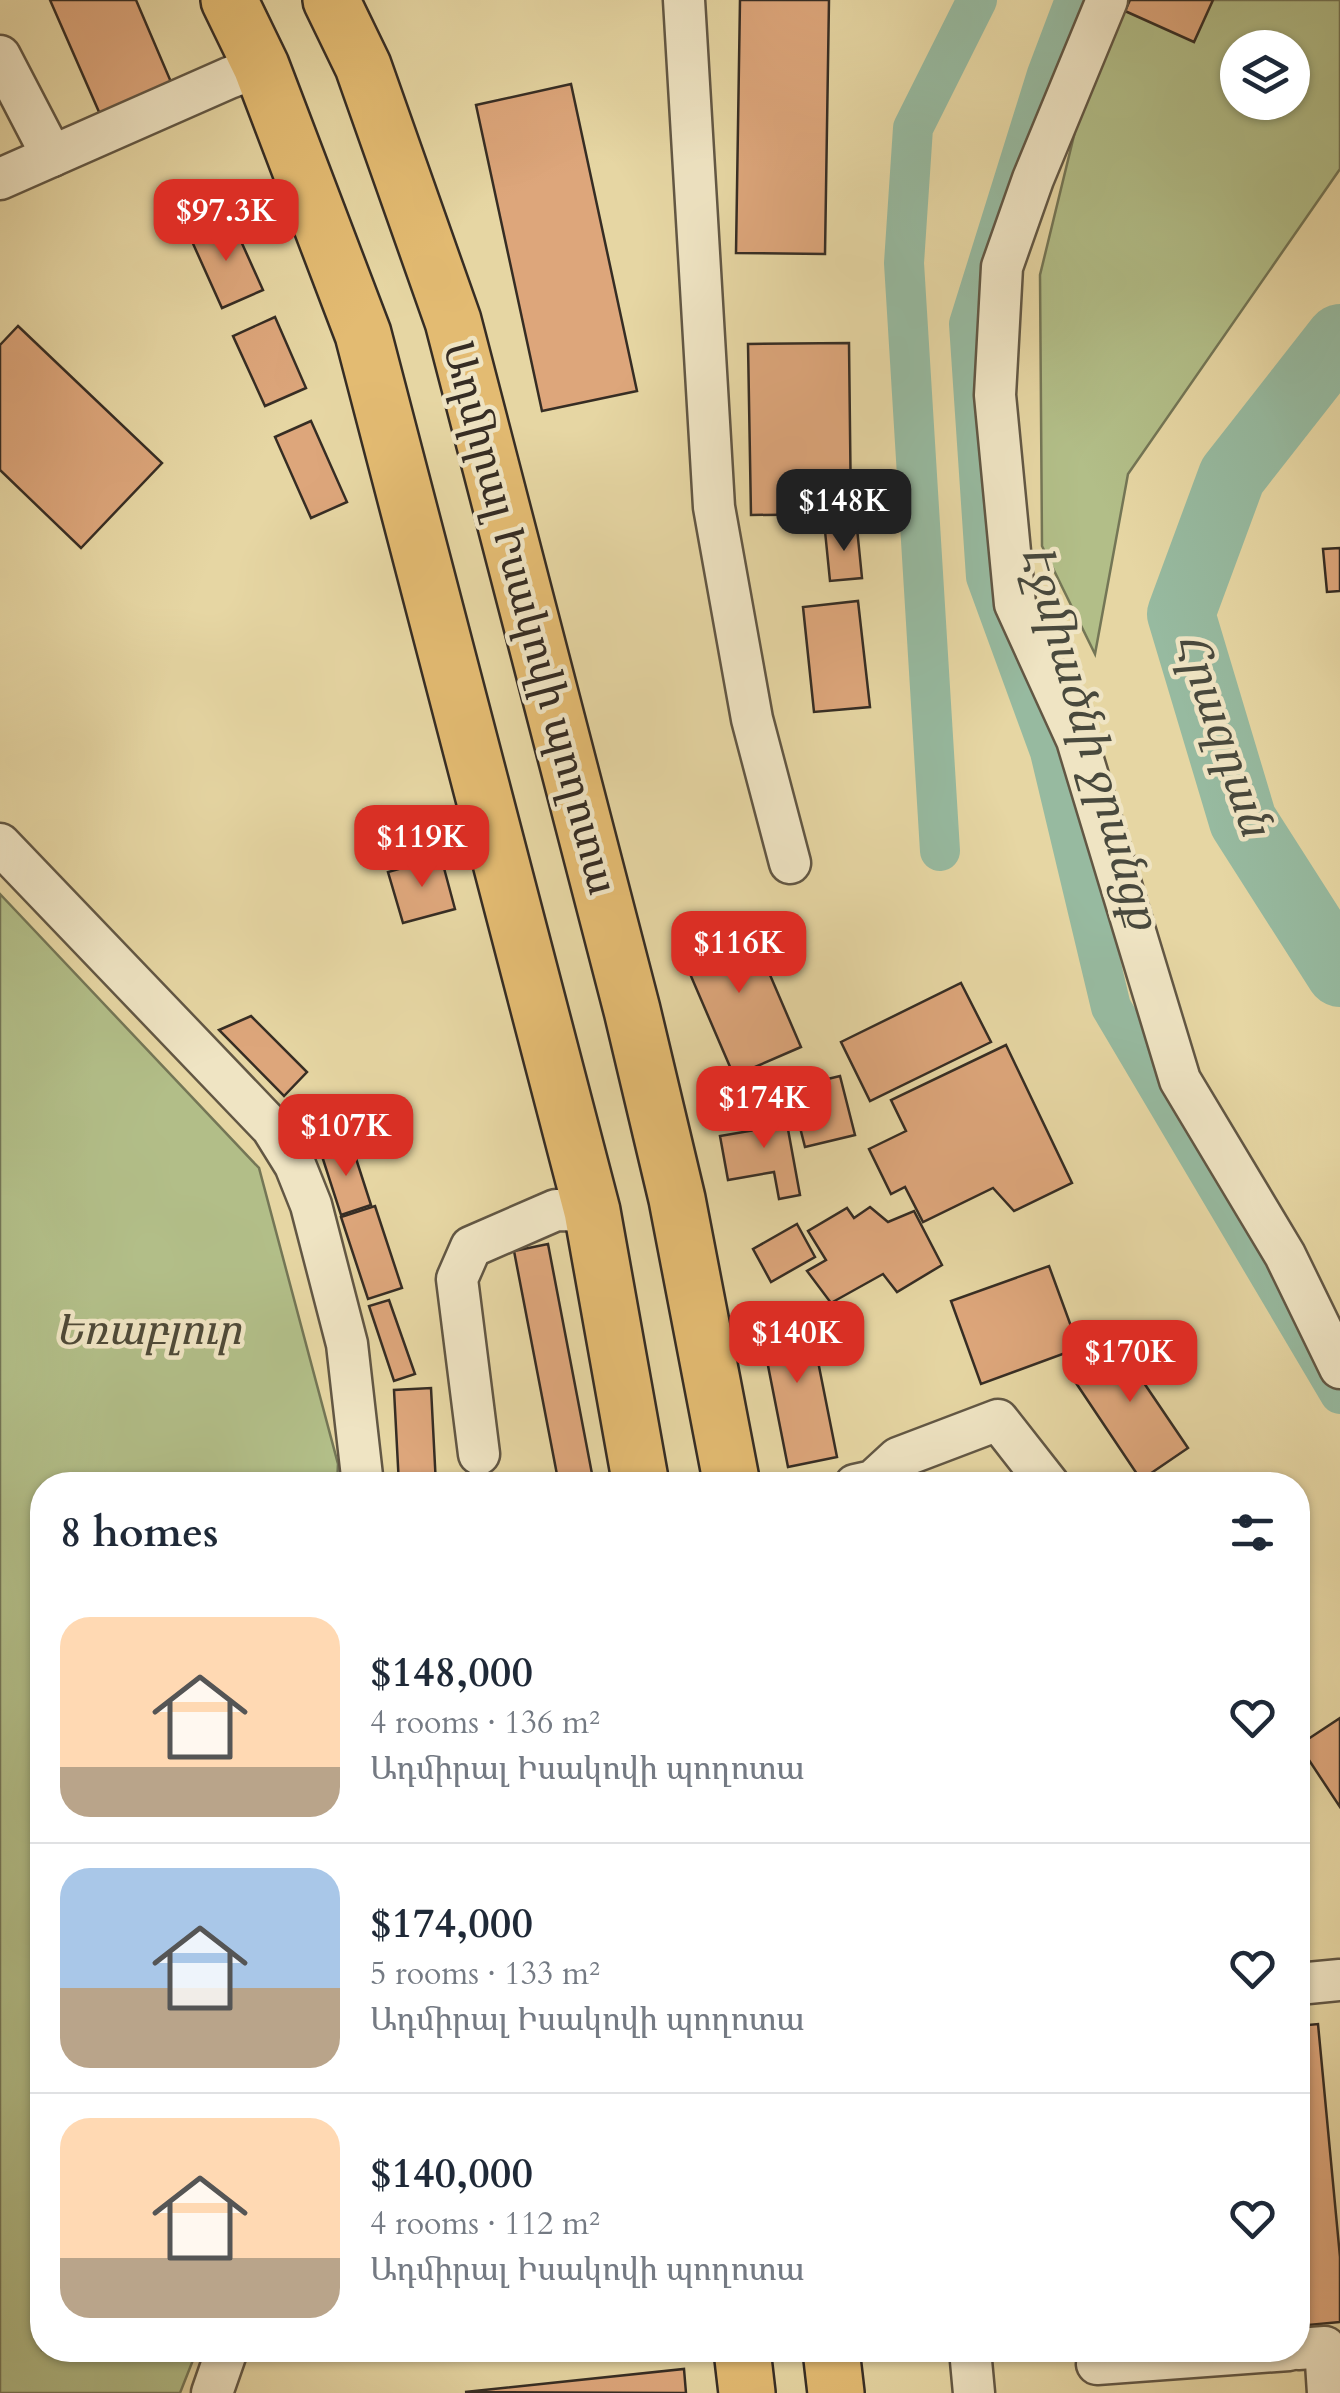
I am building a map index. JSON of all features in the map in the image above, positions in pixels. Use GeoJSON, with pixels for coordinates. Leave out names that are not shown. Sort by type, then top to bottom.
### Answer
{"type":"FeatureCollection","features":[{"type":"Feature","properties":{"kind":"highway","name":"Ադմիրալ Իսակովի պողոտա"},"geometry":{"type":"LineString","coordinates":[[229,0],[261,66],[363,334],[592,1211],[639,1472]]}},
{"type":"Feature","properties":{"kind":"highway","name":"Ադմիրալ Իսակովի պողոտա"},"geometry":{"type":"LineString","coordinates":[[331,0],[363,66],[453,321],[677,1198],[730,1472]]}},
{"type":"Feature","properties":{"kind":"highway"},"geometry":{"type":"LineString","coordinates":[[743,2362],[747,2393]]}},
{"type":"Feature","properties":{"kind":"highway"},"geometry":{"type":"LineString","coordinates":[[833,2362],[836,2393]]}},
{"type":"Feature","properties":{"kind":"street"},"geometry":{"type":"LineString","coordinates":[[684,0],[714,508],[752,718],[790,862]]}},
{"type":"Feature","properties":{"kind":"street"},"geometry":{"type":"LineString","coordinates":[[1107,0],[1033,179],[1002,268],[995,396],[1015,604],[1077,740],[1180,1080],[1285,1256],[1340,1368]]}},
{"type":"Feature","properties":{"kind":"street"},"geometry":{"type":"LineString","coordinates":[[0,56],[52,156]]}},
{"type":"Feature","properties":{"kind":"street"},"geometry":{"type":"LineString","coordinates":[[0,179],[261,66]]}},
{"type":"Feature","properties":{"kind":"street"},"geometry":{"type":"LineString","coordinates":[[0,844],[272,1128],[295,1165],[312,1205],[347,1344],[362,1472]]}},
{"type":"Feature","properties":{"kind":"street"},"geometry":{"type":"LineString","coordinates":[[479,1454],[456,1279],[470,1246],[556,1210],[592,1211]]}},
{"type":"Feature","properties":{"kind":"street"},"geometry":{"type":"LineString","coordinates":[[882,1472],[898,1458],[998,1420],[1039,1472]]}},
{"type":"Feature","properties":{"kind":"street"},"geometry":{"type":"LineString","coordinates":[[1310,1983],[1340,1980]]}},
{"type":"Feature","properties":{"kind":"street"},"geometry":{"type":"LineString","coordinates":[[1313,2345],[1328,2393]]}},
{"type":"Feature","properties":{"kind":"street"},"geometry":{"type":"LineString","coordinates":[[212,2393],[223,2362]]}},
{"type":"Feature","properties":{"kind":"street"},"geometry":{"type":"LineString","coordinates":[[971,2362],[974,2393]]}},
{"type":"Feature","properties":{"kind":"street"},"geometry":{"type":"LineString","coordinates":[[1097,2369],[1160,2362]]}},
{"type":"Feature","properties":{"kind":"green space"},"geometry":{"type":"Polygon","coordinates":[[[1107,0],[1340,0],[1340,169],[1128,474],[1095,654],[1042,546],[1040,275],[1107,0]]]}},
{"type":"Feature","properties":{"kind":"green space","name":"Եռաբլուր"},"geometry":{"type":"Polygon","coordinates":[[[0,894],[259,1168],[338,1464],[338,1472],[30,1472],[30,2362],[192,2362],[180,2393],[0,2393],[0,894]]]}},
{"type":"Feature","properties":{"kind":"building"},"geometry":{"type":"Polygon","coordinates":[[[50,0],[136,0],[174,89],[103,121],[50,0]]]}},
{"type":"Feature","properties":{"kind":"building"},"geometry":{"type":"Polygon","coordinates":[[[740,0],[829,0],[825,254],[736,253],[740,0]]]}},
{"type":"Feature","properties":{"kind":"building"},"geometry":{"type":"Polygon","coordinates":[[[1130,0],[1213,0],[1194,42],[1125,11],[1130,0]]]}},
{"type":"Feature","properties":{"kind":"building"},"geometry":{"type":"Polygon","coordinates":[[[571,84],[637,391],[542,411],[476,105],[571,84]]]}},
{"type":"Feature","properties":{"kind":"building"},"geometry":{"type":"Polygon","coordinates":[[[231,219],[263,290],[222,308],[190,237],[231,219]]]}},
{"type":"Feature","properties":{"kind":"building"},"geometry":{"type":"Polygon","coordinates":[[[275,317],[306,388],[265,406],[233,336],[275,317]]]}},
{"type":"Feature","properties":{"kind":"building"},"geometry":{"type":"Polygon","coordinates":[[[18,326],[162,463],[81,548],[0,470],[0,345],[18,326]]]}},
{"type":"Feature","properties":{"kind":"building"},"geometry":{"type":"Polygon","coordinates":[[[849,343],[851,514],[751,515],[748,344],[849,343]]]}},
{"type":"Feature","properties":{"kind":"building"},"geometry":{"type":"Polygon","coordinates":[[[311,421],[347,502],[311,518],[275,437],[311,421]]]}},
{"type":"Feature","properties":{"kind":"building"},"geometry":{"type":"Polygon","coordinates":[[[857,528],[862,578],[830,581],[825,531],[857,528]]]}},
{"type":"Feature","properties":{"kind":"building"},"geometry":{"type":"Polygon","coordinates":[[[1340,548],[1340,591],[1327,592],[1323,549],[1340,548]]]}},
{"type":"Feature","properties":{"kind":"building"},"geometry":{"type":"Polygon","coordinates":[[[858,601],[870,707],[814,712],[803,607],[858,601]]]}},
{"type":"Feature","properties":{"kind":"building"},"geometry":{"type":"Polygon","coordinates":[[[441,857],[455,909],[403,923],[388,872],[441,857]]]}},
{"type":"Feature","properties":{"kind":"building"},"geometry":{"type":"Polygon","coordinates":[[[745,917],[801,1047],[734,1076],[678,946],[745,917]]]}},
{"type":"Feature","properties":{"kind":"building"},"geometry":{"type":"Polygon","coordinates":[[[961,983],[991,1042],[870,1101],[841,1042],[961,983]]]}},
{"type":"Feature","properties":{"kind":"building"},"geometry":{"type":"Polygon","coordinates":[[[251,1016],[307,1072],[284,1096],[219,1030],[251,1016]]]}},
{"type":"Feature","properties":{"kind":"building"},"geometry":{"type":"Polygon","coordinates":[[[1006,1045],[1072,1183],[1014,1211],[993,1188],[923,1222],[905,1187],[891,1194],[869,1149],[906,1131],[891,1100],[1006,1045]]]}},
{"type":"Feature","properties":{"kind":"building"},"geometry":{"type":"Polygon","coordinates":[[[840,1076],[855,1135],[805,1147],[790,1088],[840,1076]]]}},
{"type":"Feature","properties":{"kind":"building"},"geometry":{"type":"Polygon","coordinates":[[[783,1102],[800,1195],[779,1199],[774,1172],[728,1180],[720,1136],[761,1129],[757,1106],[783,1102]]]}},
{"type":"Feature","properties":{"kind":"building"},"geometry":{"type":"Polygon","coordinates":[[[351,1143],[371,1205],[341,1215],[321,1153],[351,1143]]]}},
{"type":"Feature","properties":{"kind":"building"},"geometry":{"type":"Polygon","coordinates":[[[375,1206],[402,1288],[368,1299],[341,1217],[375,1206]]]}},
{"type":"Feature","properties":{"kind":"building"},"geometry":{"type":"Polygon","coordinates":[[[870,1207],[888,1222],[914,1211],[942,1265],[897,1292],[883,1274],[831,1303],[807,1271],[826,1260],[808,1231],[847,1208],[854,1218],[870,1207]]]}},
{"type":"Feature","properties":{"kind":"building"},"geometry":{"type":"Polygon","coordinates":[[[797,1224],[815,1257],[771,1282],[753,1249],[797,1224]]]}},
{"type":"Feature","properties":{"kind":"building"},"geometry":{"type":"Polygon","coordinates":[[[548,1244],[592,1472],[556,1472],[514,1251],[548,1244]]]}},
{"type":"Feature","properties":{"kind":"building"},"geometry":{"type":"Polygon","coordinates":[[[1049,1266],[1079,1348],[981,1384],[951,1301],[1049,1266]]]}},
{"type":"Feature","properties":{"kind":"building"},"geometry":{"type":"Polygon","coordinates":[[[389,1300],[415,1374],[394,1381],[369,1306],[389,1300]]]}},
{"type":"Feature","properties":{"kind":"building"},"geometry":{"type":"Polygon","coordinates":[[[807,1306],[837,1457],[788,1467],[758,1315],[807,1306]]]}},
{"type":"Feature","properties":{"kind":"building"},"geometry":{"type":"Polygon","coordinates":[[[1134,1332],[1160,1372],[1144,1383],[1188,1448],[1153,1472],[1136,1472],[1070,1374],[1134,1332]]]}},
{"type":"Feature","properties":{"kind":"building"},"geometry":{"type":"Polygon","coordinates":[[[431,1388],[435,1472],[398,1472],[394,1390],[431,1388]]]}},
{"type":"Feature","properties":{"kind":"building"},"geometry":{"type":"Polygon","coordinates":[[[1340,1718],[1340,1807],[1310,1762],[1310,1738],[1340,1718]]]}},
{"type":"Feature","properties":{"kind":"building"},"geometry":{"type":"Polygon","coordinates":[[[1318,2024],[1340,2257],[1340,2322],[1310,2325],[1310,2025],[1318,2024]]]}},
{"type":"Feature","properties":{"kind":"building"},"geometry":{"type":"Polygon","coordinates":[[[684,2369],[686,2393],[465,2392],[684,2369]]]}},
{"type":"Feature","properties":{"kind":"waterway"},"geometry":{"type":"LineString","coordinates":[[940,851],[904,263],[913,128],[977,0]]}},
{"type":"Feature","properties":{"kind":"waterway","name":"Էջմիածնի ջրանցք"},"geometry":{"type":"LineString","coordinates":[[1075,0],[1047,74],[969,324],[986,577],[1050,752],[1111,1007],[1340,1394]]}},
{"type":"Feature","properties":{"kind":"waterway","name":"Հրազդան"},"geometry":{"type":"LineString","coordinates":[[1340,338],[1232,476],[1181,614],[1243,821],[1340,973]]}}]}
